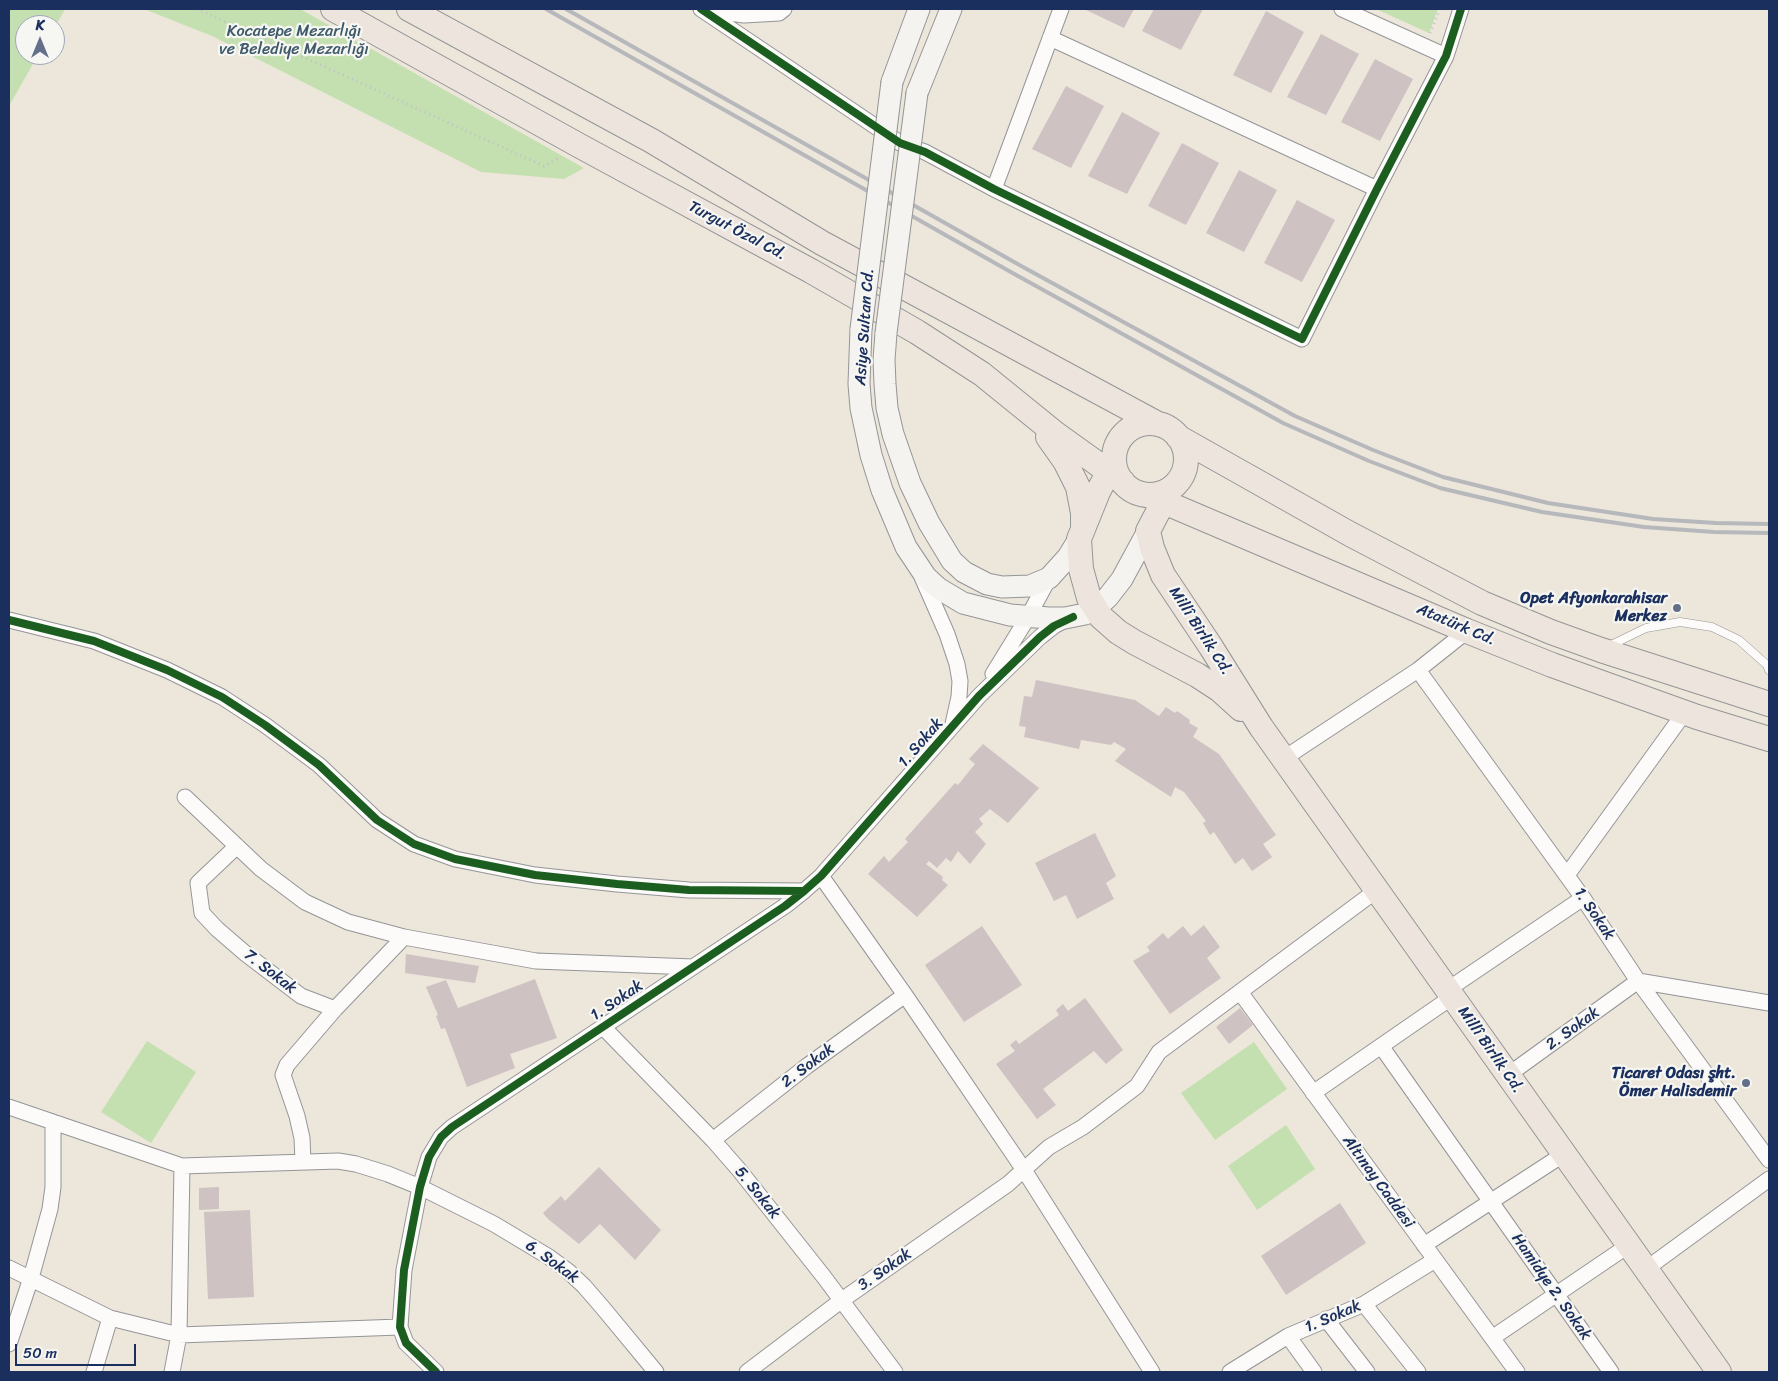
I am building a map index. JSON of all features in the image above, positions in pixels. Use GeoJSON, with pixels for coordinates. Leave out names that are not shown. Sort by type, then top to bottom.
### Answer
{"type":"FeatureCollection","features":[{"type":"Feature","properties":{"kind":"main road","name":"Turgut Özal Cd."},"geometry":{"type":"LineString","coordinates":[[333,9],[811,271],[917,332],[982,374],[1035,417],[1115,472]]}},
{"type":"Feature","properties":{"kind":"main road","name":"Turgut Özal Cd."},"geometry":{"type":"LineString","coordinates":[[409,9],[652,141],[822,243],[1158,424]]}},
{"type":"Feature","properties":{"kind":"main road","name":"Asiye Sultan Cd."},"geometry":{"type":"LineString","coordinates":[[920,9],[892,82],[862,329],[859,384],[865,431],[882,490],[898,530],[926,577],[938,588],[963,603],[994,612],[1036,619],[1072,616],[1095,609]]}},
{"type":"Feature","properties":{"kind":"main road","name":"Asiye Sultan Cd."},"geometry":{"type":"LineString","coordinates":[[951,9],[917,94],[884,360],[887,408],[893,434],[910,483],[929,523],[952,561],[964,572],[987,584],[1016,587],[1035,585],[1049,578],[1068,557],[1081,534]]}},
{"type":"Feature","properties":{"kind":"main road","name":"Millî Birlik Cd."},"geometry":{"type":"LineString","coordinates":[[1035,417],[1073,475],[1081,501],[1081,569],[1085,586],[1095,609],[1109,625],[1134,642],[1197,675],[1220,690],[1261,727]]}},
{"type":"Feature","properties":{"kind":"main road"},"geometry":{"type":"LineString","coordinates":[[1081,534],[1115,472],[1114,455],[1117,443],[1124,434],[1134,426],[1145,423],[1158,424],[1169,428],[1178,437],[1184,448],[1186,460],[1184,470],[1178,481],[1161,495],[1148,531],[1122,579],[1108,597],[1095,609]]}},
{"type":"Feature","properties":{"kind":"main road","name":"Atatürk Cd."},"geometry":{"type":"LineString","coordinates":[[1178,437],[1350,534],[1482,602],[1551,632],[1601,650],[1769,704]]}},
{"type":"Feature","properties":{"kind":"main road"},"geometry":{"type":"LineString","coordinates":[[1115,472],[1137,493],[1161,495]]}},
{"type":"Feature","properties":{"kind":"main road","name":"Atatürk Cd."},"geometry":{"type":"LineString","coordinates":[[1161,495],[1467,631],[1552,665],[1685,712],[1769,739]]}},
{"type":"Feature","properties":{"kind":"main road","name":"Millî Birlik Cd."},"geometry":{"type":"LineString","coordinates":[[1148,531],[1154,555],[1163,575],[1261,727],[1719,1372]]}},
{"type":"Feature","properties":{"kind":"street"},"geometry":{"type":"LineString","coordinates":[[702,9],[744,15],[779,13],[784,9]]}},
{"type":"Feature","properties":{"kind":"street"},"geometry":{"type":"LineString","coordinates":[[702,9],[900,143],[925,152],[994,189],[1302,339],[1446,56],[1461,9]]}},
{"type":"Feature","properties":{"kind":"street"},"geometry":{"type":"LineString","coordinates":[[994,189],[1061,9]]}},
{"type":"Feature","properties":{"kind":"street"},"geometry":{"type":"LineString","coordinates":[[1342,9],[1446,56]]}},
{"type":"Feature","properties":{"kind":"street"},"geometry":{"type":"LineString","coordinates":[[1050,38],[1377,189]]}},
{"type":"Feature","properties":{"kind":"street"},"geometry":{"type":"LineString","coordinates":[[917,564],[948,634],[957,664],[960,681],[959,697],[952,728]]}},
{"type":"Feature","properties":{"kind":"street"},"geometry":{"type":"LineString","coordinates":[[979,696],[1036,619],[1049,578]]}},
{"type":"Feature","properties":{"kind":"street"},"geometry":{"type":"LineString","coordinates":[[1016,587],[1029,594],[1036,619]]}},
{"type":"Feature","properties":{"kind":"street"},"geometry":{"type":"LineString","coordinates":[[979,696],[1036,619]]}},
{"type":"Feature","properties":{"kind":"street"},"geometry":{"type":"LineString","coordinates":[[9,620],[94,641],[167,670],[222,697],[265,725],[319,765],[377,820],[414,844],[455,860],[535,874],[617,884],[689,890],[804,891]]}},
{"type":"Feature","properties":{"kind":"street"},"geometry":{"type":"LineString","coordinates":[[1283,758],[1418,670],[1467,631]]}},
{"type":"Feature","properties":{"kind":"street","name":"1. Sokak"},"geometry":{"type":"LineString","coordinates":[[1418,670],[1584,898],[1638,981],[1769,1160]]}},
{"type":"Feature","properties":{"kind":"street","name":"1. Sokak"},"geometry":{"type":"LineString","coordinates":[[400,1327],[404,1270],[420,1186],[429,1157],[441,1137],[452,1127],[785,906],[804,891],[821,876],[979,696]]}},
{"type":"Feature","properties":{"kind":"street"},"geometry":{"type":"LineString","coordinates":[[1567,875],[1685,712]]}},
{"type":"Feature","properties":{"kind":"street"},"geometry":{"type":"LineString","coordinates":[[185,797],[261,869],[305,902],[348,922],[404,938],[536,962],[694,967]]}},
{"type":"Feature","properties":{"kind":"street","name":"7. Sokak"},"geometry":{"type":"LineString","coordinates":[[237,846],[198,883],[202,913],[246,954],[301,996],[335,1009]]}},
{"type":"Feature","properties":{"kind":"street"},"geometry":{"type":"LineString","coordinates":[[821,876],[905,995],[1024,1170],[1152,1372]]}},
{"type":"Feature","properties":{"kind":"street","name":"3. Sokak"},"geometry":{"type":"LineString","coordinates":[[747,1372],[842,1300],[1008,1184],[1049,1147],[1083,1128],[1137,1086],[1159,1052],[1377,890]]}},
{"type":"Feature","properties":{"kind":"street"},"geometry":{"type":"LineString","coordinates":[[1313,1093],[1381,1046],[1450,993],[1584,898]]}},
{"type":"Feature","properties":{"kind":"street"},"geometry":{"type":"LineString","coordinates":[[303,1162],[302,1138],[297,1116],[283,1074],[287,1064],[335,1009],[404,938]]}},
{"type":"Feature","properties":{"kind":"street"},"geometry":{"type":"LineString","coordinates":[[1638,981],[1769,1003]]}},
{"type":"Feature","properties":{"kind":"street","name":"2. Sokak"},"geometry":{"type":"LineString","coordinates":[[1508,1075],[1638,981]]}},
{"type":"Feature","properties":{"kind":"street","name":"Altınay Caddesi"},"geometry":{"type":"LineString","coordinates":[[1240,992],[1517,1372]]}},
{"type":"Feature","properties":{"kind":"street","name":"2. Sokak"},"geometry":{"type":"LineString","coordinates":[[713,1140],[807,1066],[905,995]]}},
{"type":"Feature","properties":{"kind":"street","name":"5. Sokak"},"geometry":{"type":"LineString","coordinates":[[603,1027],[713,1140],[740,1171],[842,1300],[895,1372]]}},
{"type":"Feature","properties":{"kind":"street","name":"Hamidye 2. Sokak"},"geometry":{"type":"LineString","coordinates":[[1381,1046],[1611,1372]]}},
{"type":"Feature","properties":{"kind":"street"},"geometry":{"type":"LineString","coordinates":[[9,1107],[182,1166],[179,1335],[172,1372]]}},
{"type":"Feature","properties":{"kind":"street"},"geometry":{"type":"LineString","coordinates":[[9,1344],[31,1278],[51,1201],[53,1186],[53,1122]]}},
{"type":"Feature","properties":{"kind":"street"},"geometry":{"type":"LineString","coordinates":[[1424,1245],[1564,1154]]}},
{"type":"Feature","properties":{"kind":"street","name":"6. Sokak"},"geometry":{"type":"LineString","coordinates":[[182,1166],[338,1162],[356,1164],[420,1186],[494,1224],[549,1257],[568,1271],[584,1286],[656,1372]]}},
{"type":"Feature","properties":{"kind":"street"},"geometry":{"type":"LineString","coordinates":[[1646,1269],[1769,1179]]}},
{"type":"Feature","properties":{"kind":"street"},"geometry":{"type":"LineString","coordinates":[[1492,1338],[1629,1245]]}},
{"type":"Feature","properties":{"kind":"street","name":"1. Sokak"},"geometry":{"type":"LineString","coordinates":[[1230,1372],[1288,1336],[1364,1304],[1435,1260]]}},
{"type":"Feature","properties":{"kind":"street"},"geometry":{"type":"LineString","coordinates":[[9,1268],[110,1318],[179,1335],[400,1327],[406,1343],[436,1372]]}},
{"type":"Feature","properties":{"kind":"street"},"geometry":{"type":"LineString","coordinates":[[1364,1304],[1418,1372]]}},
{"type":"Feature","properties":{"kind":"street"},"geometry":{"type":"LineString","coordinates":[[94,1372],[110,1318]]}},
{"type":"Feature","properties":{"kind":"street"},"geometry":{"type":"LineString","coordinates":[[1326,1319],[1366,1372]]}},
{"type":"Feature","properties":{"kind":"street"},"geometry":{"type":"LineString","coordinates":[[1288,1336],[1314,1372]]}},
{"type":"Feature","properties":{"kind":"lane"},"geometry":{"type":"LineString","coordinates":[[1601,650],[1646,628],[1680,622],[1712,627],[1739,640],[1767,665],[1769,670]]}},
{"type":"Feature","properties":{"kind":"path"},"geometry":{"type":"LineString","coordinates":[[197,9],[544,166],[580,146]]}},
{"type":"Feature","properties":{"kind":"path"},"geometry":{"type":"LineString","coordinates":[[1430,34],[1440,9]]}},
{"type":"Feature","properties":{"kind":"green space"},"geometry":{"type":"Polygon","coordinates":[[[9,9],[65,9],[62,15],[15,15],[15,65],[32,65],[9,106],[9,9]]]}},
{"type":"Feature","properties":{"kind":"green space","name":"Kocatepe Mezarlığı ve Belediye Mezarlığı"},"geometry":{"type":"Polygon","coordinates":[[[144,9],[300,9],[584,168],[564,179],[481,172],[212,36],[144,9]]]}},
{"type":"Feature","properties":{"kind":"green space"},"geometry":{"type":"Polygon","coordinates":[[[1376,9],[1438,9],[1429,33],[1376,9]]]}},
{"type":"Feature","properties":{"kind":"green space"},"geometry":{"type":"Polygon","coordinates":[[[147,1041],[196,1072],[151,1143],[101,1112],[147,1041]]]}},
{"type":"Feature","properties":{"kind":"green space"},"geometry":{"type":"Polygon","coordinates":[[[1254,1042],[1287,1089],[1215,1140],[1181,1093],[1254,1042]]]}},
{"type":"Feature","properties":{"kind":"green space"},"geometry":{"type":"Polygon","coordinates":[[[1286,1125],[1315,1169],[1257,1210],[1228,1166],[1286,1125]]]}},
{"type":"Feature","properties":{"kind":"building"},"geometry":{"type":"Polygon","coordinates":[[[1084,9],[1134,9],[1124,28],[1084,9]]]}},
{"type":"Feature","properties":{"kind":"building"},"geometry":{"type":"Polygon","coordinates":[[[1154,9],[1203,9],[1181,50],[1142,31],[1154,9]]]}},
{"type":"Feature","properties":{"kind":"building"},"geometry":{"type":"Polygon","coordinates":[[[1266,11],[1304,32],[1271,93],[1233,75],[1266,11]]]}},
{"type":"Feature","properties":{"kind":"building"},"geometry":{"type":"Polygon","coordinates":[[[1321,34],[1359,54],[1326,115],[1287,97],[1321,34]]]}},
{"type":"Feature","properties":{"kind":"building"},"geometry":{"type":"Polygon","coordinates":[[[1375,59],[1413,79],[1380,141],[1341,122],[1375,59]]]}},
{"type":"Feature","properties":{"kind":"building"},"geometry":{"type":"Polygon","coordinates":[[[1066,86],[1104,106],[1071,168],[1032,149],[1066,86]]]}},
{"type":"Feature","properties":{"kind":"building"},"geometry":{"type":"Polygon","coordinates":[[[1122,112],[1160,133],[1127,194],[1088,176],[1122,112]]]}},
{"type":"Feature","properties":{"kind":"building"},"geometry":{"type":"Polygon","coordinates":[[[1182,143],[1219,163],[1186,225],[1148,206],[1182,143]]]}},
{"type":"Feature","properties":{"kind":"building"},"geometry":{"type":"Polygon","coordinates":[[[1239,170],[1277,190],[1244,252],[1206,233],[1239,170]]]}},
{"type":"Feature","properties":{"kind":"building"},"geometry":{"type":"Polygon","coordinates":[[[1297,200],[1335,220],[1302,282],[1264,263],[1297,200]]]}},
{"type":"Feature","properties":{"kind":"building"},"geometry":{"type":"Polygon","coordinates":[[[1036,680],[1135,700],[1159,716],[1166,707],[1175,713],[1177,711],[1190,720],[1189,723],[1198,728],[1193,737],[1219,754],[1276,835],[1263,844],[1272,857],[1252,871],[1243,858],[1235,864],[1214,832],[1210,835],[1203,823],[1206,821],[1184,792],[1175,787],[1171,797],[1115,761],[1126,749],[1114,742],[1111,745],[1081,740],[1079,749],[1024,737],[1026,727],[1019,726],[1024,696],[1032,697],[1036,680]]]}},
{"type":"Feature","properties":{"kind":"building"},"geometry":{"type":"Polygon","coordinates":[[[983,744],[1039,788],[1008,823],[990,809],[979,819],[983,824],[975,832],[986,844],[970,864],[958,851],[951,862],[946,858],[937,868],[929,861],[926,864],[943,877],[942,880],[948,885],[917,917],[868,874],[884,856],[889,862],[908,842],[905,839],[955,783],[958,785],[975,764],[969,759],[983,744]]]}},
{"type":"Feature","properties":{"kind":"building"},"geometry":{"type":"Polygon","coordinates":[[[1095,833],[1116,876],[1106,883],[1114,899],[1077,919],[1066,895],[1054,901],[1035,863],[1095,833]]]}},
{"type":"Feature","properties":{"kind":"building"},"geometry":{"type":"Polygon","coordinates":[[[1204,925],[1220,947],[1207,958],[1221,978],[1170,1014],[1133,961],[1150,951],[1147,947],[1163,933],[1168,939],[1183,926],[1191,936],[1204,925]]]}},
{"type":"Feature","properties":{"kind":"building"},"geometry":{"type":"Polygon","coordinates":[[[982,926],[1022,985],[964,1022],[925,965],[982,926]]]}},
{"type":"Feature","properties":{"kind":"building"},"geometry":{"type":"Polygon","coordinates":[[[406,954],[479,966],[475,983],[405,973],[406,954]]]}},
{"type":"Feature","properties":{"kind":"building"},"geometry":{"type":"Polygon","coordinates":[[[535,979],[557,1038],[510,1054],[515,1068],[467,1087],[445,1028],[441,1029],[436,1016],[438,1015],[426,987],[446,980],[458,1008],[535,979]]]}},
{"type":"Feature","properties":{"kind":"building"},"geometry":{"type":"Polygon","coordinates":[[[1085,998],[1123,1050],[1106,1064],[1094,1051],[1043,1089],[1056,1105],[1037,1119],[996,1064],[1015,1051],[1010,1045],[1016,1040],[1019,1044],[1059,1015],[1056,1010],[1063,1004],[1068,1011],[1085,998]]]}},
{"type":"Feature","properties":{"kind":"building"},"geometry":{"type":"Polygon","coordinates":[[[1240,1008],[1253,1025],[1229,1044],[1216,1027],[1240,1008]]]}},
{"type":"Feature","properties":{"kind":"building"},"geometry":{"type":"Polygon","coordinates":[[[599,1167],[661,1230],[635,1260],[600,1224],[579,1244],[543,1213],[561,1196],[565,1201],[599,1167]]]}},
{"type":"Feature","properties":{"kind":"building"},"geometry":{"type":"Polygon","coordinates":[[[219,1187],[219,1209],[199,1210],[199,1188],[219,1187]]]}},
{"type":"Feature","properties":{"kind":"building"},"geometry":{"type":"Polygon","coordinates":[[[1340,1203],[1366,1243],[1286,1295],[1261,1256],[1340,1203]]]}},
{"type":"Feature","properties":{"kind":"building"},"geometry":{"type":"Polygon","coordinates":[[[250,1210],[254,1297],[208,1299],[204,1212],[250,1210]]]}},
{"type":"Feature","properties":{"kind":"railway"},"geometry":{"type":"LineString","coordinates":[[546,9],[1009,271],[1283,423],[1369,461],[1440,488],[1542,512],[1644,527],[1714,532],[1769,533]]}},
{"type":"Feature","properties":{"kind":"railway"},"geometry":{"type":"LineString","coordinates":[[566,9],[1023,267],[1295,416],[1373,450],[1443,477],[1548,503],[1653,519],[1769,524]]}},
{"type":"Feature","properties":{"kind":"cycle path"},"geometry":{"type":"LineString","coordinates":[[701,9],[900,143],[925,152],[994,189],[1302,339],[1446,56],[1461,9]]}},
{"type":"Feature","properties":{"kind":"cycle path"},"geometry":{"type":"LineString","coordinates":[[436,1372],[406,1343],[400,1327],[404,1270],[420,1187],[429,1157],[441,1137],[452,1127],[785,906],[804,891],[821,876],[979,696],[1040,637],[1054,626],[1073,617]]}},
{"type":"Feature","properties":{"kind":"cycle path"},"geometry":{"type":"LineString","coordinates":[[9,620],[94,641],[167,670],[222,697],[265,725],[319,765],[377,820],[414,844],[455,859],[535,875],[617,884],[689,890],[804,891]]}},
{"type":"Feature","properties":{"kind":"place","name":"Opet Afyonkarahisar Merkez"},"geometry":{"type":"Point","coordinates":[1677,608]}},
{"type":"Feature","properties":{"kind":"place","name":"Ticaret Odası şht. Ömer Halisdemir"},"geometry":{"type":"Point","coordinates":[1746,1083]}}]}
